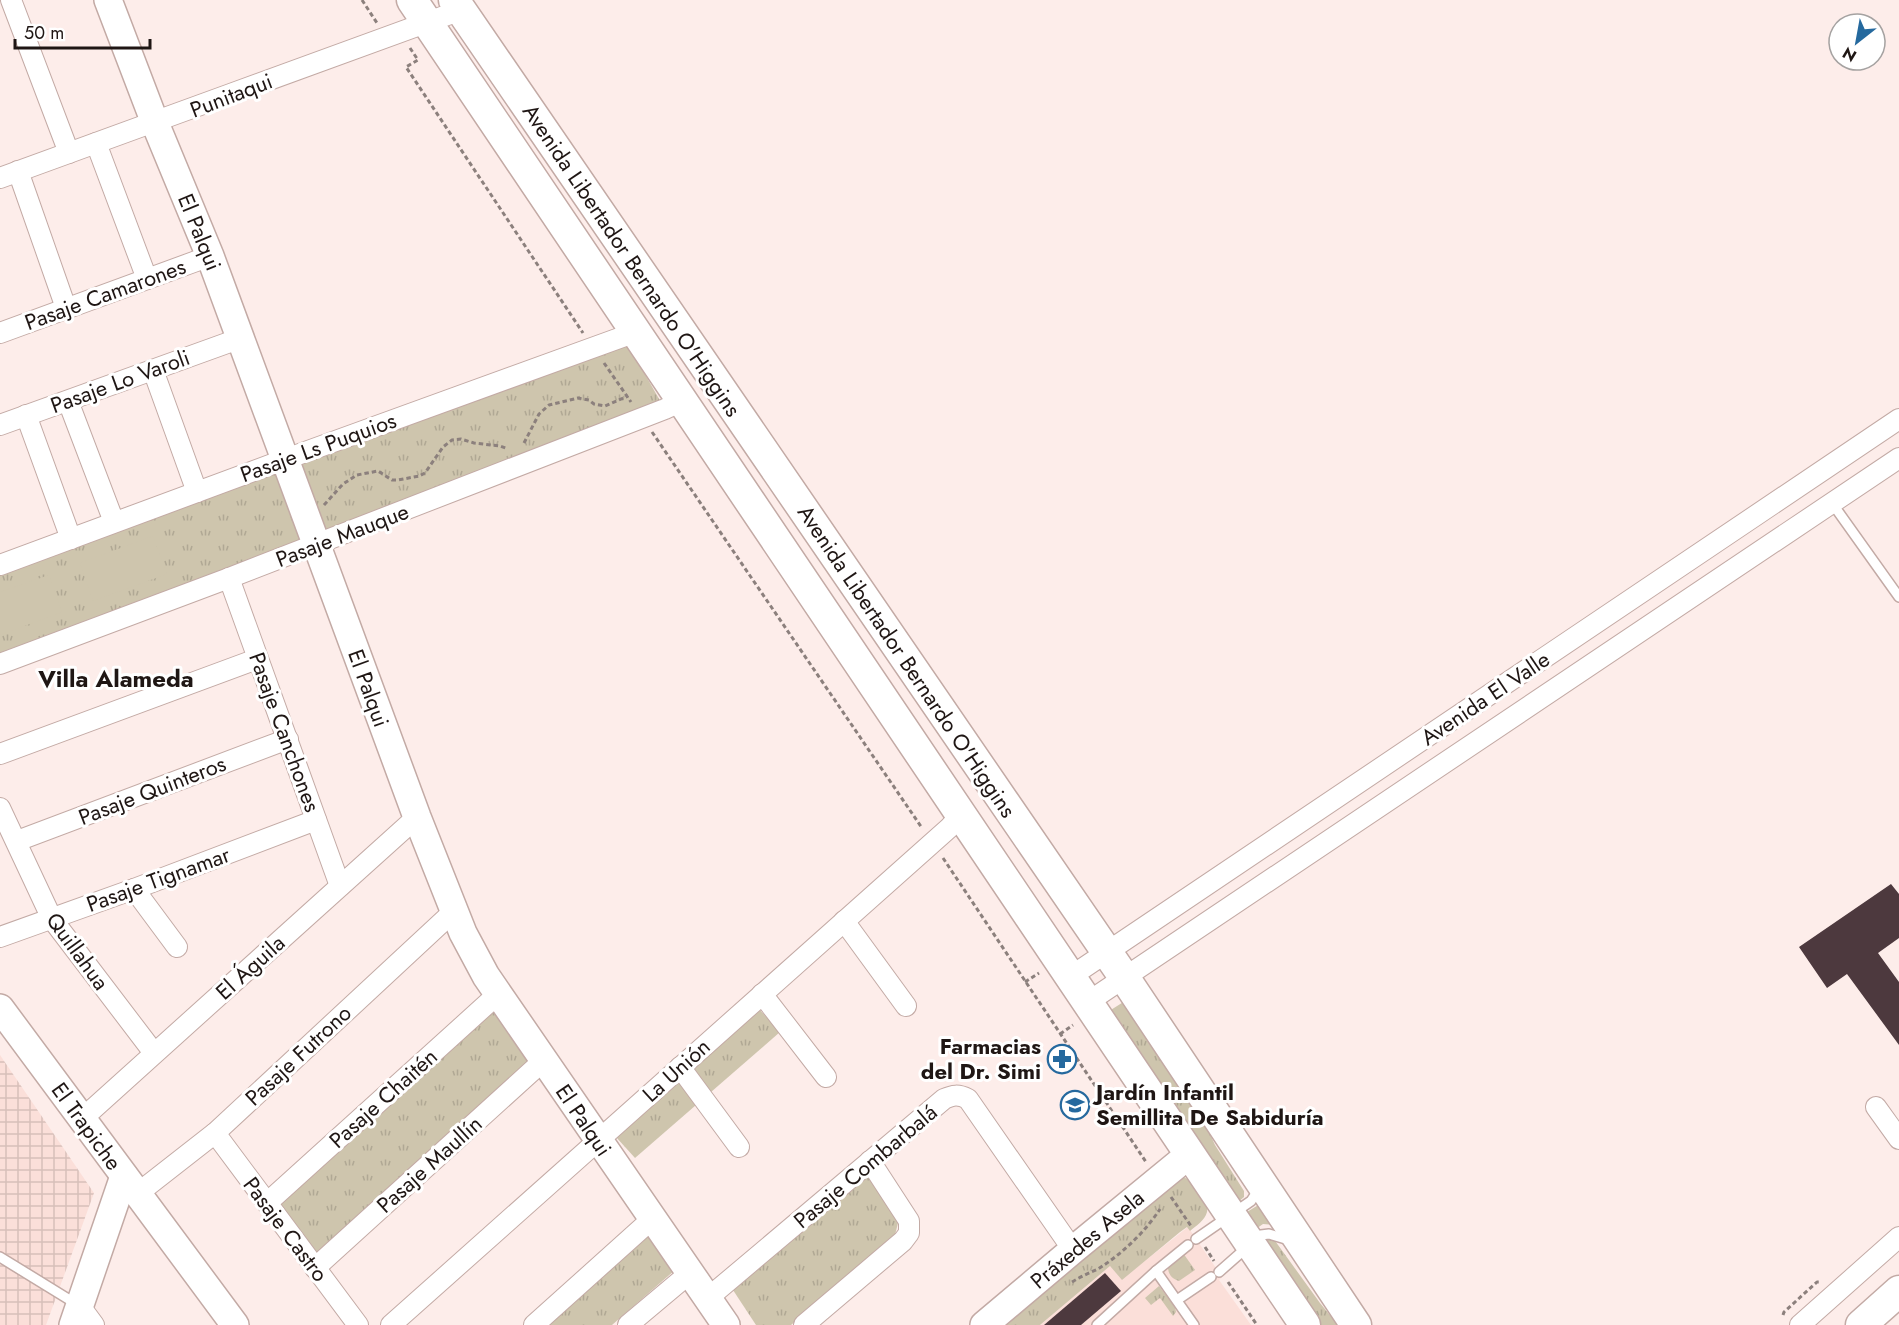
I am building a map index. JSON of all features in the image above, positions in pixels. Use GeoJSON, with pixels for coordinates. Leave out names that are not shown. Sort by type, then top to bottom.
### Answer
{"type":"FeatureCollection","features":[{"type":"Feature","properties":{"kind":"main road","name":"Avenida Libertador Bernardo O'Higgins"},"geometry":{"type":"LineString","coordinates":[[457,5],[1107,952],[1356,1325]]}},
{"type":"Feature","properties":{"kind":"main road","name":"Avenida Libertador Bernardo O'Higgins"},"geometry":{"type":"LineString","coordinates":[[418,6],[1305,1325]]}},
{"type":"Feature","properties":{"kind":"main road"},"geometry":{"type":"LineString","coordinates":[[1861,1325],[1899,1291]]}},
{"type":"Feature","properties":{"kind":"street"},"geometry":{"type":"LineString","coordinates":[[11,0],[69,153]]}},
{"type":"Feature","properties":{"kind":"street","name":"El Palqui"},"geometry":{"type":"LineString","coordinates":[[112,2],[154,123],[210,256],[286,459],[315,545],[463,933],[498,994],[726,1325]]}},
{"type":"Feature","properties":{"kind":"street","name":"Punitaqui"},"geometry":{"type":"LineString","coordinates":[[9,175],[154,123],[418,6],[457,5]]}},
{"type":"Feature","properties":{"kind":"street"},"geometry":{"type":"LineString","coordinates":[[96,143],[147,279]]}},
{"type":"Feature","properties":{"kind":"street"},"geometry":{"type":"LineString","coordinates":[[9,175],[66,308]]}},
{"type":"Feature","properties":{"kind":"street","name":"Pasaje Camarones"},"geometry":{"type":"LineString","coordinates":[[0,333],[210,256]]}},
{"type":"Feature","properties":{"kind":"street","name":"Pasaje Ls Puquios"},"geometry":{"type":"LineString","coordinates":[[0,565],[636,332]]}},
{"type":"Feature","properties":{"kind":"street","name":"Pasaje Lo Varoli"},"geometry":{"type":"LineString","coordinates":[[0,424],[241,338]]}},
{"type":"Feature","properties":{"kind":"street"},"geometry":{"type":"LineString","coordinates":[[153,370],[197,492]]}},
{"type":"Feature","properties":{"kind":"street"},"geometry":{"type":"LineString","coordinates":[[68,401],[114,522]]}},
{"type":"Feature","properties":{"kind":"street","name":"Pasaje Mauque"},"geometry":{"type":"LineString","coordinates":[[0,664],[315,545],[682,401]]}},
{"type":"Feature","properties":{"kind":"street"},"geometry":{"type":"LineString","coordinates":[[26,415],[71,539]]}},
{"type":"Feature","properties":{"kind":"street","name":"Avenida El Valle"},"geometry":{"type":"LineString","coordinates":[[1070,977],[1899,419]]}},
{"type":"Feature","properties":{"kind":"street","name":"Avenida El Valle"},"geometry":{"type":"LineString","coordinates":[[1088,1002],[1899,458]]}},
{"type":"Feature","properties":{"kind":"street","name":"Pasaje Canchones"},"geometry":{"type":"LineString","coordinates":[[229,578],[340,886]]}},
{"type":"Feature","properties":{"kind":"street"},"geometry":{"type":"LineString","coordinates":[[0,754],[258,658]]}},
{"type":"Feature","properties":{"kind":"street","name":"Pasaje Quinteros"},"geometry":{"type":"LineString","coordinates":[[16,841],[288,739]]}},
{"type":"Feature","properties":{"kind":"street","name":"Quillahua"},"geometry":{"type":"LineString","coordinates":[[0,807],[52,919],[154,1053]]}},
{"type":"Feature","properties":{"kind":"street","name":"La Unión"},"geometry":{"type":"LineString","coordinates":[[391,1325],[961,815]]}},
{"type":"Feature","properties":{"kind":"street","name":"El Águila"},"geometry":{"type":"LineString","coordinates":[[83,1118],[417,817]]}},
{"type":"Feature","properties":{"kind":"street","name":"Pasaje Tignamar"},"geometry":{"type":"LineString","coordinates":[[0,937],[316,820]]}},
{"type":"Feature","properties":{"kind":"street"},"geometry":{"type":"LineString","coordinates":[[134,889],[177,947]]}},
{"type":"Feature","properties":{"kind":"street","name":"Pasaje Futrono"},"geometry":{"type":"LineString","coordinates":[[130,1185],[215,1133],[454,911]]}},
{"type":"Feature","properties":{"kind":"street"},"geometry":{"type":"LineString","coordinates":[[844,921],[906,1006]]}},
{"type":"Feature","properties":{"kind":"street","name":"Pasaje Chaitén"},"geometry":{"type":"LineString","coordinates":[[267,1203],[498,994]]}},
{"type":"Feature","properties":{"kind":"street"},"geometry":{"type":"LineString","coordinates":[[762,994],[826,1077]]}},
{"type":"Feature","properties":{"kind":"street","name":"El Trapiche"},"geometry":{"type":"LineString","coordinates":[[0,1008],[130,1185],[82,1319]]}},
{"type":"Feature","properties":{"kind":"street","name":"Pasaje Maullín"},"geometry":{"type":"LineString","coordinates":[[315,1268],[543,1061]]}},
{"type":"Feature","properties":{"kind":"street"},"geometry":{"type":"LineString","coordinates":[[680,1067],[739,1147]]}},
{"type":"Feature","properties":{"kind":"street","name":"Pasaje Combarbalá"},"geometry":{"type":"LineString","coordinates":[[708,1298],[944,1099],[954,1095],[961,1095],[968,1099],[1073,1250]]}},
{"type":"Feature","properties":{"kind":"street"},"geometry":{"type":"LineString","coordinates":[[1876,1107],[1899,1138]]}},
{"type":"Feature","properties":{"kind":"street","name":"Pasaje Castro"},"geometry":{"type":"LineString","coordinates":[[215,1133],[357,1325]]}},
{"type":"Feature","properties":{"kind":"street","name":"Práxedes Asela"},"geometry":{"type":"LineString","coordinates":[[984,1325],[1190,1154]]}},
{"type":"Feature","properties":{"kind":"street"},"geometry":{"type":"LineString","coordinates":[[804,1325],[903,1241],[909,1233],[909,1221],[870,1161]]}},
{"type":"Feature","properties":{"kind":"street"},"geometry":{"type":"LineString","coordinates":[[130,1185],[235,1325]]}},
{"type":"Feature","properties":{"kind":"street"},"geometry":{"type":"LineString","coordinates":[[534,1325],[652,1219]]}},
{"type":"Feature","properties":{"kind":"street"},"geometry":{"type":"LineString","coordinates":[[1800,1325],[1899,1237]]}},
{"type":"Feature","properties":{"kind":"street"},"geometry":{"type":"LineString","coordinates":[[628,1325],[691,1272]]}},
{"type":"Feature","properties":{"kind":"lane"},"geometry":{"type":"LineString","coordinates":[[1832,503],[1899,597]]}},
{"type":"Feature","properties":{"kind":"lane"},"geometry":{"type":"LineString","coordinates":[[1097,1325],[1156,1271],[1192,1242],[1251,1201],[1261,1183]]}},
{"type":"Feature","properties":{"kind":"lane"},"geometry":{"type":"LineString","coordinates":[[1177,1300],[1215,1274],[1261,1235],[1269,1234],[1289,1240],[1306,1253]]}},
{"type":"Feature","properties":{"kind":"lane"},"geometry":{"type":"LineString","coordinates":[[0,1257],[82,1319]]}},
{"type":"Feature","properties":{"kind":"lane"},"geometry":{"type":"LineString","coordinates":[[1156,1271],[1194,1325]]}},
{"type":"Feature","properties":{"kind":"path"},"geometry":{"type":"LineString","coordinates":[[406,67],[593,348],[932,842],[1158,1180]]}},
{"type":"Feature","properties":{"kind":"path"},"geometry":{"type":"LineString","coordinates":[[518,449],[524,444],[539,414],[549,405],[578,398],[605,406],[628,396]]}},
{"type":"Feature","properties":{"kind":"path"},"geometry":{"type":"LineString","coordinates":[[304,512],[326,505],[343,484],[357,475],[378,471],[392,480],[419,476],[425,473],[443,447],[452,440],[461,439],[512,450]]}},
{"type":"Feature","properties":{"kind":"shaded area"},"geometry":{"type":"Polygon","coordinates":[[[0,1055],[94,1193],[46,1325],[0,1325],[0,1055]]]}},
{"type":"Feature","properties":{"kind":"shaded area"},"geometry":{"type":"Polygon","coordinates":[[[1188,1227],[1222,1277],[1219,1280],[1251,1325],[1040,1325],[1110,1266],[1122,1279],[1188,1227]]]}},
{"type":"Feature","properties":{"kind":"green space"},"geometry":{"type":"Polygon","coordinates":[[[625,339],[667,413],[0,655],[0,570],[625,339]]]}},
{"type":"Feature","properties":{"kind":"green space"},"geometry":{"type":"Polygon","coordinates":[[[153,536],[167,574],[93,601],[80,563],[153,536]]]}},
{"type":"Feature","properties":{"kind":"green space"},"geometry":{"type":"Polygon","coordinates":[[[49,575],[62,612],[0,635],[0,592],[49,575]]]}},
{"type":"Feature","properties":{"kind":"green space"},"geometry":{"type":"Polygon","coordinates":[[[1125,1001],[1203,1119],[1215,1145],[1244,1191],[1244,1197],[1238,1202],[1106,1013],[1125,1001]]]}},
{"type":"Feature","properties":{"kind":"green space"},"geometry":{"type":"Polygon","coordinates":[[[495,1007],[532,1059],[319,1257],[276,1206],[495,1007]]]}},
{"type":"Feature","properties":{"kind":"green space"},"geometry":{"type":"Polygon","coordinates":[[[760,1010],[780,1032],[635,1158],[616,1137],[760,1010]]]}},
{"type":"Feature","properties":{"kind":"green space"},"geometry":{"type":"Polygon","coordinates":[[[869,1172],[898,1223],[894,1239],[791,1325],[756,1325],[731,1287],[869,1172]]]}},
{"type":"Feature","properties":{"kind":"green space"},"geometry":{"type":"Polygon","coordinates":[[[1178,1176],[1194,1184],[1206,1203],[1206,1215],[1190,1231],[1187,1227],[1180,1232],[1122,1280],[1110,1266],[1040,1325],[1002,1325],[1178,1176]]]}},
{"type":"Feature","properties":{"kind":"green space"},"geometry":{"type":"Polygon","coordinates":[[[1260,1204],[1274,1225],[1263,1224],[1253,1231],[1242,1215],[1260,1204]]]}},
{"type":"Feature","properties":{"kind":"green space"},"geometry":{"type":"Polygon","coordinates":[[[648,1233],[675,1270],[612,1325],[545,1325],[648,1233]]]}},
{"type":"Feature","properties":{"kind":"green space"},"geometry":{"type":"Polygon","coordinates":[[[1265,1237],[1273,1238],[1338,1325],[1315,1325],[1262,1240],[1265,1237]]]}},
{"type":"Feature","properties":{"kind":"green space"},"geometry":{"type":"Polygon","coordinates":[[[1183,1253],[1195,1270],[1179,1281],[1171,1276],[1168,1267],[1183,1253]]]}},
{"type":"Feature","properties":{"kind":"green space"},"geometry":{"type":"Polygon","coordinates":[[[1159,1286],[1175,1307],[1176,1312],[1173,1316],[1160,1298],[1151,1305],[1145,1298],[1159,1286]]]}},
{"type":"Feature","properties":{"kind":"building"},"geometry":{"type":"Polygon","coordinates":[[[1891,884],[1899,894],[1899,938],[1878,953],[1899,982],[1899,1045],[1847,974],[1827,988],[1799,947],[1891,884]]]}},
{"type":"Feature","properties":{"kind":"building"},"geometry":{"type":"Polygon","coordinates":[[[1105,1273],[1121,1291],[1081,1325],[1044,1325],[1105,1273]]]}},
{"type":"Feature","properties":{"kind":"place","name":"Farmacias del Dr. Simi"},"geometry":{"type":"Point","coordinates":[1062,1059]}},
{"type":"Feature","properties":{"kind":"place","name":"Jardín Infantil Semillita De Sabiduría"},"geometry":{"type":"Point","coordinates":[1075,1105]}},
{"type":"Feature","properties":{"kind":"district","name":"Villa Alameda"},"geometry":{"type":"Point","coordinates":[116,678]}}]}
